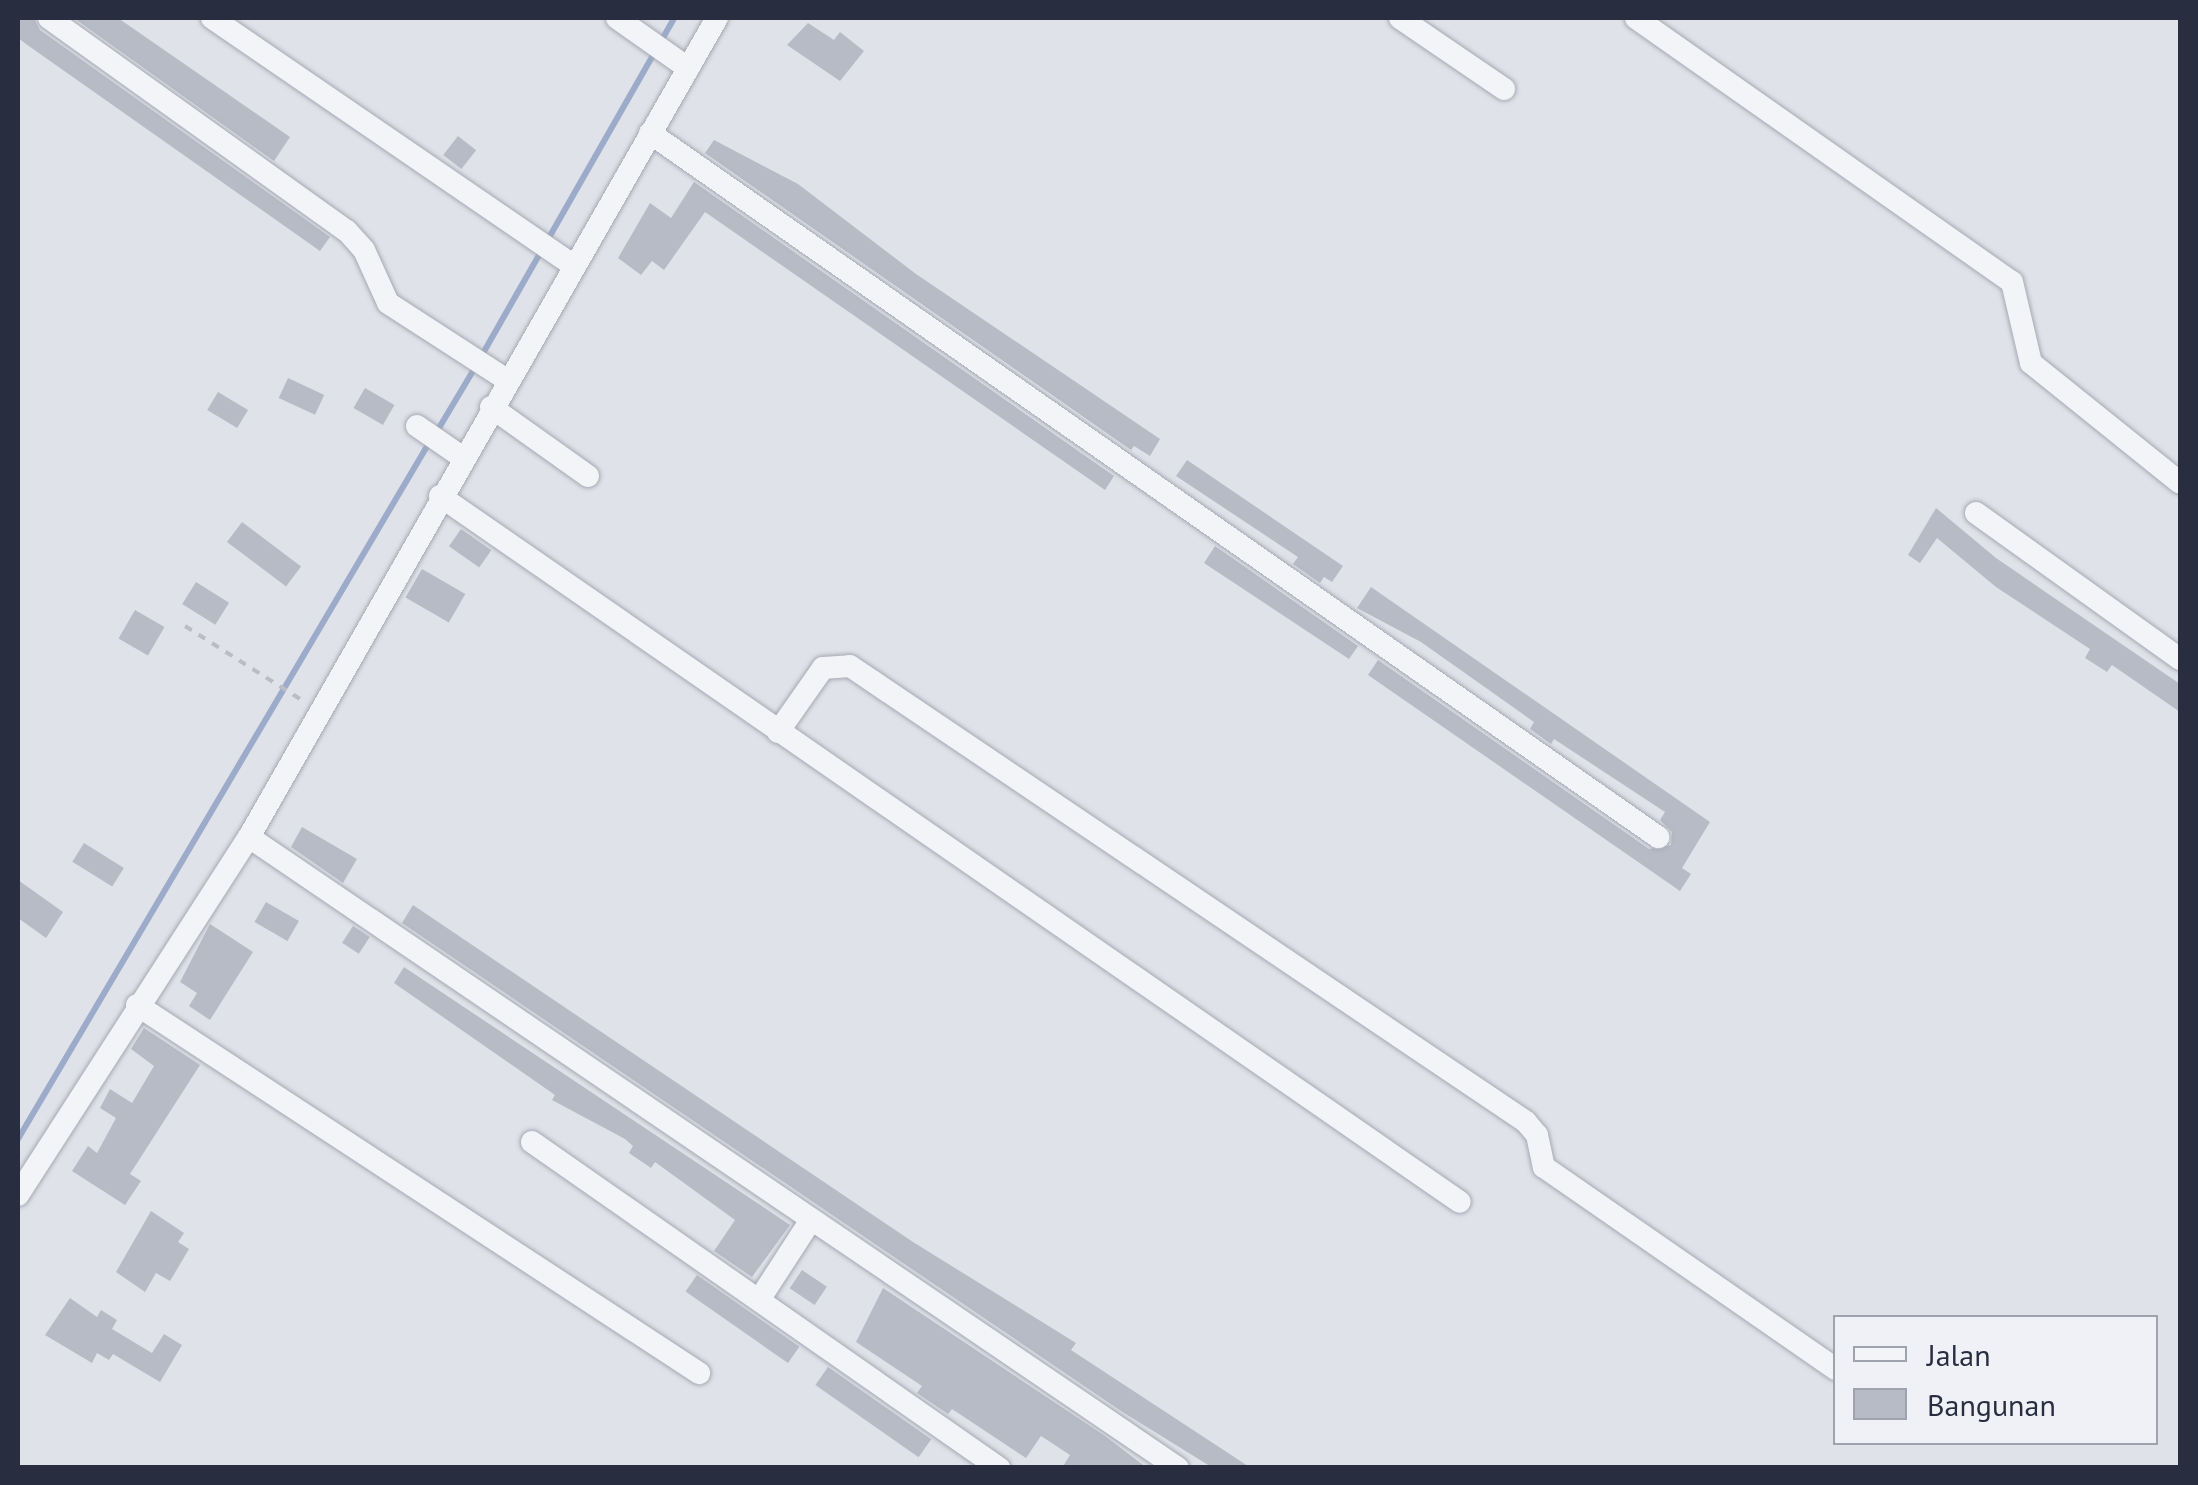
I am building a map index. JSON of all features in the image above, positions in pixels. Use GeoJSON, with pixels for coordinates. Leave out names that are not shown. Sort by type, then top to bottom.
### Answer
{"type":"FeatureCollection","features":[{"type":"Feature","properties":{"kind":"street"},"geometry":{"type":"LineString","coordinates":[[48,18],[347,232],[364,250],[388,303],[460,354],[499,375]]}},
{"type":"Feature","properties":{"kind":"street"},"geometry":{"type":"LineString","coordinates":[[212,18],[566,260]]}},
{"type":"Feature","properties":{"kind":"street"},"geometry":{"type":"LineString","coordinates":[[617,18],[678,62]]}},
{"type":"Feature","properties":{"kind":"street"},"geometry":{"type":"LineString","coordinates":[[18,1194],[249,837],[440,496],[454,451],[491,407],[499,375],[566,260],[650,132],[678,62],[717,18]]}},
{"type":"Feature","properties":{"kind":"street"},"geometry":{"type":"LineString","coordinates":[[1400,18],[1504,89]]}},
{"type":"Feature","properties":{"kind":"street"},"geometry":{"type":"LineString","coordinates":[[1636,18],[2012,282],[2032,364],[2180,483]]}},
{"type":"Feature","properties":{"kind":"street"},"geometry":{"type":"LineString","coordinates":[[650,132],[1658,836]]}},
{"type":"Feature","properties":{"kind":"street"},"geometry":{"type":"LineString","coordinates":[[491,407],[588,476]]}},
{"type":"Feature","properties":{"kind":"street"},"geometry":{"type":"LineString","coordinates":[[419,428],[454,451]]}},
{"type":"Feature","properties":{"kind":"street"},"geometry":{"type":"LineString","coordinates":[[440,496],[1460,1202]]}},
{"type":"Feature","properties":{"kind":"street"},"geometry":{"type":"LineString","coordinates":[[1976,513],[2180,659]]}},
{"type":"Feature","properties":{"kind":"street"},"geometry":{"type":"LineString","coordinates":[[778,732],[824,668],[850,666],[1526,1122],[1544,1167],[1833,1367]]}},
{"type":"Feature","properties":{"kind":"street"},"geometry":{"type":"LineString","coordinates":[[249,837],[809,1222],[1178,1468]]}},
{"type":"Feature","properties":{"kind":"street"},"geometry":{"type":"LineString","coordinates":[[138,1005],[699,1373]]}},
{"type":"Feature","properties":{"kind":"street"},"geometry":{"type":"LineString","coordinates":[[532,1142],[999,1468]]}},
{"type":"Feature","properties":{"kind":"street"},"geometry":{"type":"LineString","coordinates":[[759,1300],[809,1222]]}},
{"type":"Feature","properties":{"kind":"path"},"geometry":{"type":"LineString","coordinates":[[184,626],[308,704]]}},
{"type":"Feature","properties":{"kind":"building"},"geometry":{"type":"Polygon","coordinates":[[[18,18],[34,18],[40,30],[330,237],[320,251],[18,38],[18,18]]]}},
{"type":"Feature","properties":{"kind":"building"},"geometry":{"type":"Polygon","coordinates":[[[74,18],[118,18],[290,137],[274,161],[74,18]]]}},
{"type":"Feature","properties":{"kind":"building"},"geometry":{"type":"Polygon","coordinates":[[[808,23],[834,40],[840,32],[864,51],[840,81],[787,45],[808,23]]]}},
{"type":"Feature","properties":{"kind":"building"},"geometry":{"type":"Polygon","coordinates":[[[458,136],[476,150],[461,169],[443,155],[458,136]]]}},
{"type":"Feature","properties":{"kind":"building"},"geometry":{"type":"Polygon","coordinates":[[[714,140],[798,184],[916,274],[1160,439],[1150,456],[1134,446],[1131,450],[705,153],[714,140]]]}},
{"type":"Feature","properties":{"kind":"building"},"geometry":{"type":"Polygon","coordinates":[[[694,182],[1114,476],[1105,490],[705,212],[664,270],[652,261],[641,275],[618,258],[650,203],[671,218],[694,182]]]}},
{"type":"Feature","properties":{"kind":"building"},"geometry":{"type":"Polygon","coordinates":[[[288,378],[324,395],[315,415],[279,398],[288,378]]]}},
{"type":"Feature","properties":{"kind":"building"},"geometry":{"type":"Polygon","coordinates":[[[365,388],[394,405],[383,425],[354,408],[365,388]]]}},
{"type":"Feature","properties":{"kind":"building"},"geometry":{"type":"Polygon","coordinates":[[[218,392],[248,410],[237,428],[207,410],[218,392]]]}},
{"type":"Feature","properties":{"kind":"building"},"geometry":{"type":"Polygon","coordinates":[[[1187,460],[1343,566],[1332,582],[1324,577],[1320,583],[1293,564],[1298,557],[1176,476],[1187,460]]]}},
{"type":"Feature","properties":{"kind":"building"},"geometry":{"type":"Polygon","coordinates":[[[1936,508],[1996,558],[2180,684],[2180,712],[2112,665],[2107,672],[2085,658],[2090,649],[1996,587],[1937,538],[1920,563],[1908,555],[1936,508]]]}},
{"type":"Feature","properties":{"kind":"building"},"geometry":{"type":"Polygon","coordinates":[[[242,522],[301,567],[286,587],[227,542],[242,522]]]}},
{"type":"Feature","properties":{"kind":"building"},"geometry":{"type":"Polygon","coordinates":[[[461,529],[491,550],[479,567],[449,546],[461,529]]]}},
{"type":"Feature","properties":{"kind":"building"},"geometry":{"type":"Polygon","coordinates":[[[1215,546],[1358,646],[1349,659],[1204,563],[1215,546]]]}},
{"type":"Feature","properties":{"kind":"building"},"geometry":{"type":"Polygon","coordinates":[[[422,569],[465,594],[449,623],[406,598],[422,569]]]}},
{"type":"Feature","properties":{"kind":"building"},"geometry":{"type":"Polygon","coordinates":[[[196,582],[229,603],[215,625],[182,604],[196,582]]]}},
{"type":"Feature","properties":{"kind":"building"},"geometry":{"type":"Polygon","coordinates":[[[1371,587],[1710,822],[1682,868],[1691,874],[1680,891],[1368,675],[1378,660],[1649,849],[1671,845],[1672,832],[1660,820],[1665,812],[1554,739],[1551,744],[1530,729],[1534,722],[1421,642],[1357,608],[1371,587]]]}},
{"type":"Feature","properties":{"kind":"building"},"geometry":{"type":"Polygon","coordinates":[[[135,610],[164,627],[148,656],[118,639],[135,610]]]}},
{"type":"Feature","properties":{"kind":"building"},"geometry":{"type":"Polygon","coordinates":[[[302,827],[357,859],[343,883],[291,847],[302,827]]]}},
{"type":"Feature","properties":{"kind":"building"},"geometry":{"type":"Polygon","coordinates":[[[84,843],[124,868],[112,887],[72,862],[84,843]]]}},
{"type":"Feature","properties":{"kind":"building"},"geometry":{"type":"Polygon","coordinates":[[[18,880],[63,912],[46,938],[18,918],[18,880]]]}},
{"type":"Feature","properties":{"kind":"building"},"geometry":{"type":"Polygon","coordinates":[[[266,902],[299,921],[287,941],[254,922],[266,902]]]}},
{"type":"Feature","properties":{"kind":"building"},"geometry":{"type":"Polygon","coordinates":[[[413,905],[913,1242],[1076,1343],[1071,1350],[1251,1468],[1213,1468],[1121,1411],[402,923],[413,905]]]}},
{"type":"Feature","properties":{"kind":"building"},"geometry":{"type":"Polygon","coordinates":[[[210,924],[253,952],[210,1020],[189,1006],[197,993],[180,982],[210,924]]]}},
{"type":"Feature","properties":{"kind":"building"},"geometry":{"type":"Polygon","coordinates":[[[353,926],[370,937],[359,954],[342,943],[353,926]]]}},
{"type":"Feature","properties":{"kind":"building"},"geometry":{"type":"Polygon","coordinates":[[[404,967],[790,1225],[752,1277],[714,1251],[735,1220],[655,1162],[651,1168],[629,1153],[633,1146],[625,1139],[552,1100],[555,1095],[394,983],[404,967]]]}},
{"type":"Feature","properties":{"kind":"building"},"geometry":{"type":"Polygon","coordinates":[[[144,1028],[200,1065],[130,1174],[141,1181],[125,1205],[72,1171],[88,1146],[97,1153],[116,1118],[100,1108],[110,1089],[132,1103],[154,1066],[131,1049],[144,1028]]]}},
{"type":"Feature","properties":{"kind":"building"},"geometry":{"type":"Polygon","coordinates":[[[151,1211],[184,1233],[178,1242],[189,1249],[170,1281],[156,1273],[145,1292],[116,1272],[151,1211]]]}},
{"type":"Feature","properties":{"kind":"building"},"geometry":{"type":"Polygon","coordinates":[[[802,1270],[827,1287],[815,1305],[790,1288],[802,1270]]]}},
{"type":"Feature","properties":{"kind":"building"},"geometry":{"type":"Polygon","coordinates":[[[697,1275],[799,1347],[788,1363],[686,1291],[697,1275]]]}},
{"type":"Feature","properties":{"kind":"building"},"geometry":{"type":"Polygon","coordinates":[[[883,1288],[1147,1468],[1062,1468],[1070,1455],[1041,1436],[1026,1458],[952,1409],[948,1414],[917,1393],[922,1386],[856,1342],[883,1288]]]}},
{"type":"Feature","properties":{"kind":"building"},"geometry":{"type":"Polygon","coordinates":[[[70,1298],[97,1317],[101,1310],[117,1320],[112,1329],[152,1353],[164,1334],[182,1345],[160,1382],[113,1354],[109,1360],[97,1353],[92,1363],[45,1335],[70,1298]]]}},
{"type":"Feature","properties":{"kind":"building"},"geometry":{"type":"Polygon","coordinates":[[[828,1367],[931,1439],[919,1457],[815,1385],[828,1367]]]}},
{"type":"Feature","properties":{"kind":"waterway"},"geometry":{"type":"LineString","coordinates":[[482,355],[674,18]]}},
{"type":"Feature","properties":{"kind":"waterway"},"geometry":{"type":"LineString","coordinates":[[436,433],[476,366]]}},
{"type":"Feature","properties":{"kind":"waterway"},"geometry":{"type":"LineString","coordinates":[[18,1139],[429,443]]}}]}
